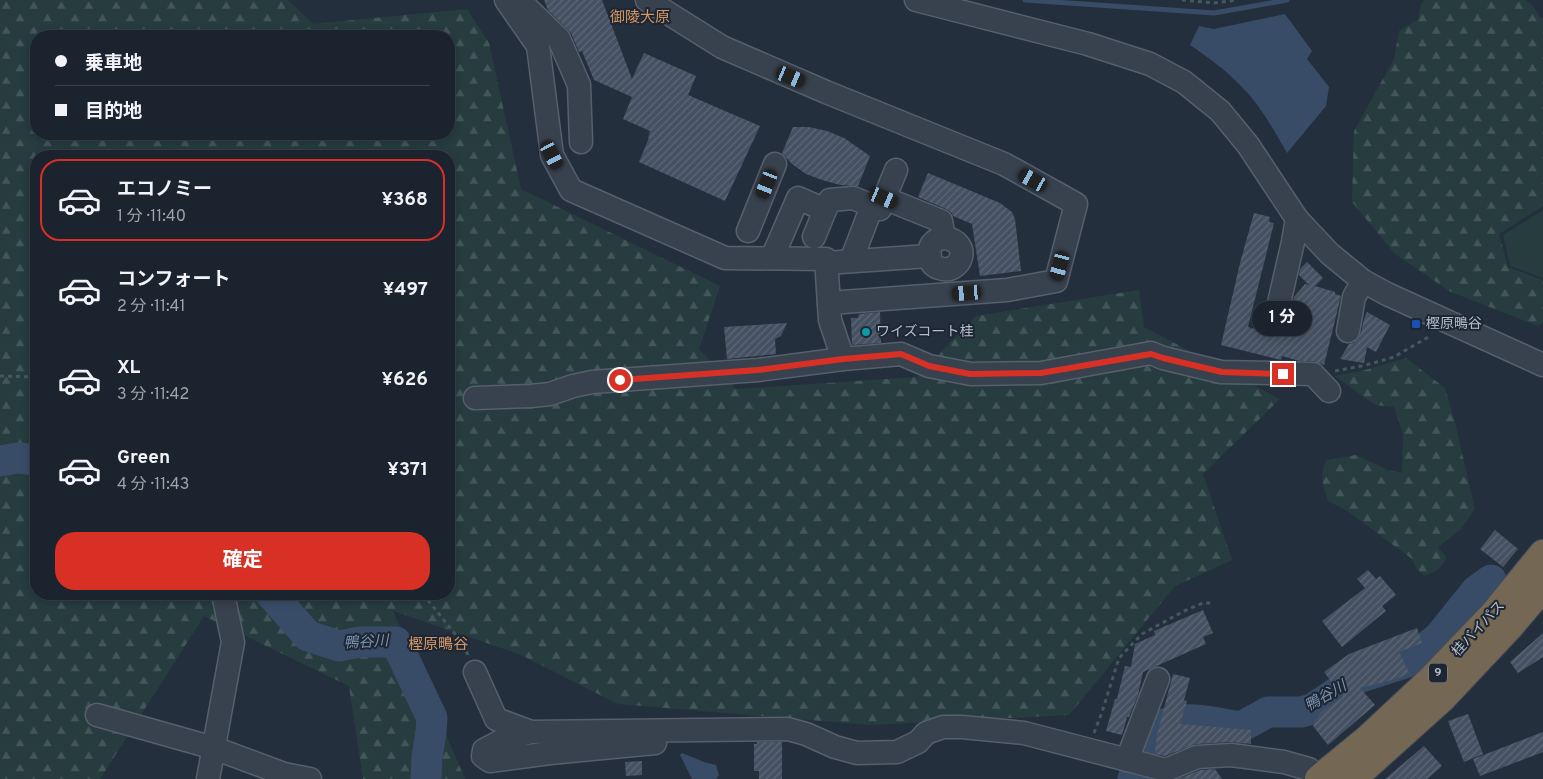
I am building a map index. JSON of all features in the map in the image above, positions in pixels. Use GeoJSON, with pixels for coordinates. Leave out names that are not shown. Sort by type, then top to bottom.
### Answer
{"type":"FeatureCollection","features":[{"type":"Feature","properties":{"kind":"highway","name":"桂バイパス"},"geometry":{"type":"LineString","coordinates":[[1319,779],[1369,738],[1430,681],[1494,614],[1543,554]]}},
{"type":"Feature","properties":{"kind":"highway","name":"桂バイパス"},"geometry":{"type":"LineString","coordinates":[[1352,779],[1443,697],[1508,628],[1543,587]]}},
{"type":"Feature","properties":{"kind":"street"},"geometry":{"type":"LineString","coordinates":[[506,0],[538,46],[552,155],[571,190],[725,258],[826,259],[830,320],[843,359]]}},
{"type":"Feature","properties":{"kind":"street"},"geometry":{"type":"LineString","coordinates":[[519,0],[559,39],[579,85],[581,142]]}},
{"type":"Feature","properties":{"kind":"street"},"geometry":{"type":"LineString","coordinates":[[648,0],[722,47],[826,92],[1004,164],[1076,204],[1056,281],[1007,290],[829,303]]}},
{"type":"Feature","properties":{"kind":"street"},"geometry":{"type":"LineString","coordinates":[[916,0],[1088,44],[1150,64],[1184,82],[1220,111],[1248,145],[1297,219],[1330,254],[1363,281],[1387,294],[1543,365]]}},
{"type":"Feature","properties":{"kind":"street"},"geometry":{"type":"LineString","coordinates":[[748,231],[775,164]]}},
{"type":"Feature","properties":{"kind":"street"},"geometry":{"type":"LineString","coordinates":[[851,261],[878,202],[896,170]]}},
{"type":"Feature","properties":{"kind":"street"},"geometry":{"type":"LineString","coordinates":[[767,184],[825,210]]}},
{"type":"Feature","properties":{"kind":"street"},"geometry":{"type":"LineString","coordinates":[[772,258],[798,198]]}},
{"type":"Feature","properties":{"kind":"street"},"geometry":{"type":"LineString","coordinates":[[814,237],[830,200],[853,198],[878,202],[941,221],[944,238],[936,240],[931,244],[929,256],[826,263]]}},
{"type":"Feature","properties":{"kind":"street"},"geometry":{"type":"LineString","coordinates":[[1276,316],[1297,219]]}},
{"type":"Feature","properties":{"kind":"street"},"geometry":{"type":"LineString","coordinates":[[1348,330],[1354,297],[1363,281]]}},
{"type":"Feature","properties":{"kind":"street"},"geometry":{"type":"LineString","coordinates":[[475,398],[550,394],[592,382],[758,370],[901,354],[929,366],[970,374],[1041,373],[1151,354],[1222,372],[1313,374],[1329,391]]}},
{"type":"Feature","properties":{"kind":"street"},"geometry":{"type":"LineString","coordinates":[[208,779],[233,642],[224,600]]}},
{"type":"Feature","properties":{"kind":"street"},"geometry":{"type":"LineString","coordinates":[[475,672],[496,719],[531,732]]}},
{"type":"Feature","properties":{"kind":"street"},"geometry":{"type":"LineString","coordinates":[[1134,762],[1158,679]]}},
{"type":"Feature","properties":{"kind":"street"},"geometry":{"type":"LineString","coordinates":[[97,715],[214,748],[284,774],[310,779]]}},
{"type":"Feature","properties":{"kind":"street"},"geometry":{"type":"LineString","coordinates":[[728,729],[686,741],[550,753],[490,761],[482,756],[484,750],[503,740],[531,732],[728,729],[788,729],[806,734],[835,747],[857,753],[897,752],[918,742],[926,733],[943,727],[952,727],[1024,733],[1166,770],[1197,757],[1230,755],[1284,762],[1309,769],[1319,779]]}},
{"type":"Feature","properties":{"kind":"path"},"geometry":{"type":"LineString","coordinates":[[1182,0],[1214,3],[1237,0]]}},
{"type":"Feature","properties":{"kind":"path"},"geometry":{"type":"LineString","coordinates":[[1313,374],[1366,365],[1394,357],[1430,336]]}},
{"type":"Feature","properties":{"kind":"path"},"geometry":{"type":"LineString","coordinates":[[0,376],[30,377]]}},
{"type":"Feature","properties":{"kind":"path"},"geometry":{"type":"LineString","coordinates":[[428,600],[463,644],[475,672]]}},
{"type":"Feature","properties":{"kind":"path"},"geometry":{"type":"LineString","coordinates":[[1087,750],[1102,712],[1119,658],[1142,634],[1184,611],[1203,603],[1214,603]]}},
{"type":"Feature","properties":{"kind":"green space"},"geometry":{"type":"Polygon","coordinates":[[[0,0],[288,0],[313,24],[467,9],[489,43],[521,189],[720,286],[699,349],[736,389],[917,377],[976,316],[1139,290],[1144,327],[1280,399],[1203,474],[1232,560],[1175,586],[1069,715],[870,725],[618,704],[519,654],[393,611],[465,779],[363,779],[349,686],[204,616],[100,779],[0,779],[0,0]]]}},
{"type":"Feature","properties":{"kind":"green space"},"geometry":{"type":"Polygon","coordinates":[[[1424,0],[1525,0],[1543,18],[1543,206],[1499,234],[1508,267],[1543,280],[1543,322],[1538,326],[1451,292],[1395,254],[1352,202],[1354,131],[1394,59],[1399,31],[1418,19],[1421,4],[1424,0]]]}},
{"type":"Feature","properties":{"kind":"green space"},"geometry":{"type":"Polygon","coordinates":[[[1543,210],[1543,278],[1510,266],[1503,235],[1543,210]]]}},
{"type":"Feature","properties":{"kind":"green space"},"geometry":{"type":"Polygon","coordinates":[[[1406,358],[1445,388],[1475,509],[1460,530],[1438,547],[1446,557],[1441,567],[1424,576],[1416,568],[1412,559],[1349,512],[1328,501],[1322,480],[1326,460],[1356,455],[1388,470],[1402,473],[1403,434],[1394,407],[1375,405],[1335,376],[1365,370],[1406,358]]]}},
{"type":"Feature","properties":{"kind":"water"},"geometry":{"type":"Polygon","coordinates":[[[1285,14],[1312,51],[1307,59],[1329,87],[1326,106],[1287,153],[1248,93],[1220,67],[1190,45],[1199,26],[1214,29],[1285,14]]]}},
{"type":"Feature","properties":{"kind":"water"},"geometry":{"type":"Polygon","coordinates":[[[682,753],[716,765],[719,775],[716,779],[692,779],[680,755],[682,753]]]}},
{"type":"Feature","properties":{"kind":"building"},"geometry":{"type":"Polygon","coordinates":[[[544,0],[602,0],[632,79],[644,53],[696,76],[688,95],[760,126],[725,201],[639,162],[650,131],[623,119],[632,97],[594,80],[582,51],[579,52],[571,33],[548,10],[544,0]]]}},
{"type":"Feature","properties":{"kind":"building"},"geometry":{"type":"Polygon","coordinates":[[[793,127],[809,127],[827,131],[844,138],[870,156],[858,186],[840,185],[822,180],[806,174],[792,164],[782,153],[793,127]]]}},
{"type":"Feature","properties":{"kind":"building"},"geometry":{"type":"Polygon","coordinates":[[[928,173],[1000,203],[1012,212],[1015,219],[1021,271],[980,276],[972,224],[953,216],[946,209],[918,197],[928,173]]]}},
{"type":"Feature","properties":{"kind":"building"},"geometry":{"type":"Polygon","coordinates":[[[1254,213],[1270,217],[1269,222],[1274,223],[1248,327],[1272,334],[1276,329],[1286,325],[1293,310],[1291,308],[1294,297],[1305,284],[1309,285],[1299,275],[1300,269],[1307,262],[1323,278],[1315,286],[1335,292],[1335,294],[1341,296],[1324,365],[1314,361],[1299,361],[1282,356],[1281,360],[1221,345],[1254,213]]]}},
{"type":"Feature","properties":{"kind":"building","name":"ワイズコート桂"},"geometry":{"type":"Polygon","coordinates":[[[880,312],[881,343],[852,345],[851,318],[858,318],[859,314],[880,312]]]}},
{"type":"Feature","properties":{"kind":"building"},"geometry":{"type":"Polygon","coordinates":[[[1367,312],[1390,325],[1376,352],[1367,347],[1364,363],[1340,359],[1349,344],[1358,339],[1367,312]]]}},
{"type":"Feature","properties":{"kind":"building"},"geometry":{"type":"Polygon","coordinates":[[[787,323],[781,336],[775,339],[776,354],[727,359],[724,327],[787,323]]]}},
{"type":"Feature","properties":{"kind":"building"},"geometry":{"type":"Polygon","coordinates":[[[1495,530],[1518,549],[1503,567],[1480,549],[1495,530]]]}},
{"type":"Feature","properties":{"kind":"building"},"geometry":{"type":"Polygon","coordinates":[[[1368,570],[1376,579],[1380,576],[1396,595],[1382,606],[1386,611],[1342,647],[1322,621],[1365,588],[1357,579],[1368,570]]]}},
{"type":"Feature","properties":{"kind":"building"},"geometry":{"type":"Polygon","coordinates":[[[1203,610],[1213,633],[1203,637],[1206,644],[1143,672],[1138,695],[1129,717],[1127,717],[1122,735],[1106,731],[1115,699],[1117,699],[1125,666],[1131,667],[1135,644],[1155,635],[1154,631],[1203,610]]]}},
{"type":"Feature","properties":{"kind":"building"},"geometry":{"type":"Polygon","coordinates":[[[1417,628],[1422,643],[1399,652],[1409,673],[1396,679],[1360,688],[1375,705],[1328,745],[1313,726],[1321,712],[1343,697],[1324,672],[1349,654],[1417,628]]]}},
{"type":"Feature","properties":{"kind":"building"},"geometry":{"type":"Polygon","coordinates":[[[1543,633],[1543,657],[1518,673],[1510,662],[1543,633]]]}},
{"type":"Feature","properties":{"kind":"building"},"geometry":{"type":"Polygon","coordinates":[[[1173,674],[1190,678],[1184,700],[1187,701],[1180,724],[1251,730],[1251,744],[1230,742],[1196,744],[1165,756],[1155,754],[1157,735],[1173,674]]]}},
{"type":"Feature","properties":{"kind":"building"},"geometry":{"type":"Polygon","coordinates":[[[1468,714],[1483,754],[1464,762],[1448,721],[1468,714]]]}},
{"type":"Feature","properties":{"kind":"building"},"geometry":{"type":"Polygon","coordinates":[[[1543,732],[1543,752],[1480,776],[1473,759],[1543,732]]]}},
{"type":"Feature","properties":{"kind":"building"},"geometry":{"type":"Polygon","coordinates":[[[757,742],[782,742],[782,779],[759,779],[759,771],[754,771],[754,744],[757,744],[757,742]]]}},
{"type":"Feature","properties":{"kind":"building"},"geometry":{"type":"Polygon","coordinates":[[[1424,746],[1442,766],[1427,779],[1385,779],[1424,746]]]}},
{"type":"Feature","properties":{"kind":"building"},"geometry":{"type":"Polygon","coordinates":[[[642,761],[642,775],[626,776],[625,762],[642,761]]]}},
{"type":"Feature","properties":{"kind":"building"},"geometry":{"type":"Polygon","coordinates":[[[1215,769],[1222,779],[1178,779],[1200,770],[1215,769]]]}},
{"type":"Feature","properties":{"kind":"waterway"},"geometry":{"type":"LineString","coordinates":[[1025,0],[1214,13],[1287,0]]}},
{"type":"Feature","properties":{"kind":"waterway","name":"鴨谷川"},"geometry":{"type":"LineString","coordinates":[[0,461],[18,458],[30,459]]}},
{"type":"Feature","properties":{"kind":"waterway","name":"鴨谷川"},"geometry":{"type":"LineString","coordinates":[[1133,779],[1143,745],[1158,728],[1180,720],[1205,721],[1241,727],[1268,712],[1301,712],[1312,709],[1358,678],[1408,662],[1439,637],[1476,591],[1491,580]]}},
{"type":"Feature","properties":{"kind":"waterway","name":"鴨谷川"},"geometry":{"type":"LineString","coordinates":[[276,600],[308,636],[339,646],[360,642],[396,642],[432,718],[426,779]]}},
{"type":"Feature","properties":{"kind":"place","name":"樫原鴫谷"},"geometry":{"type":"Point","coordinates":[1416,324]}},
{"type":"Feature","properties":{"kind":"place","name":"ワイズコート桂"},"geometry":{"type":"Point","coordinates":[866,332]}},
{"type":"Feature","properties":{"kind":"district","name":"御陵大原"},"geometry":{"type":"Point","coordinates":[640,18]}},
{"type":"Feature","properties":{"kind":"district","name":"樫原鴫谷"},"geometry":{"type":"Point","coordinates":[438,645]}},
{"type":"Feature","properties":{"kind":"route"},"geometry":{"type":"LineString","coordinates":[[620,380],[758,370],[901,354],[929,366],[970,374],[1041,373],[1151,354],[1222,372],[1283,374]]}}]}
